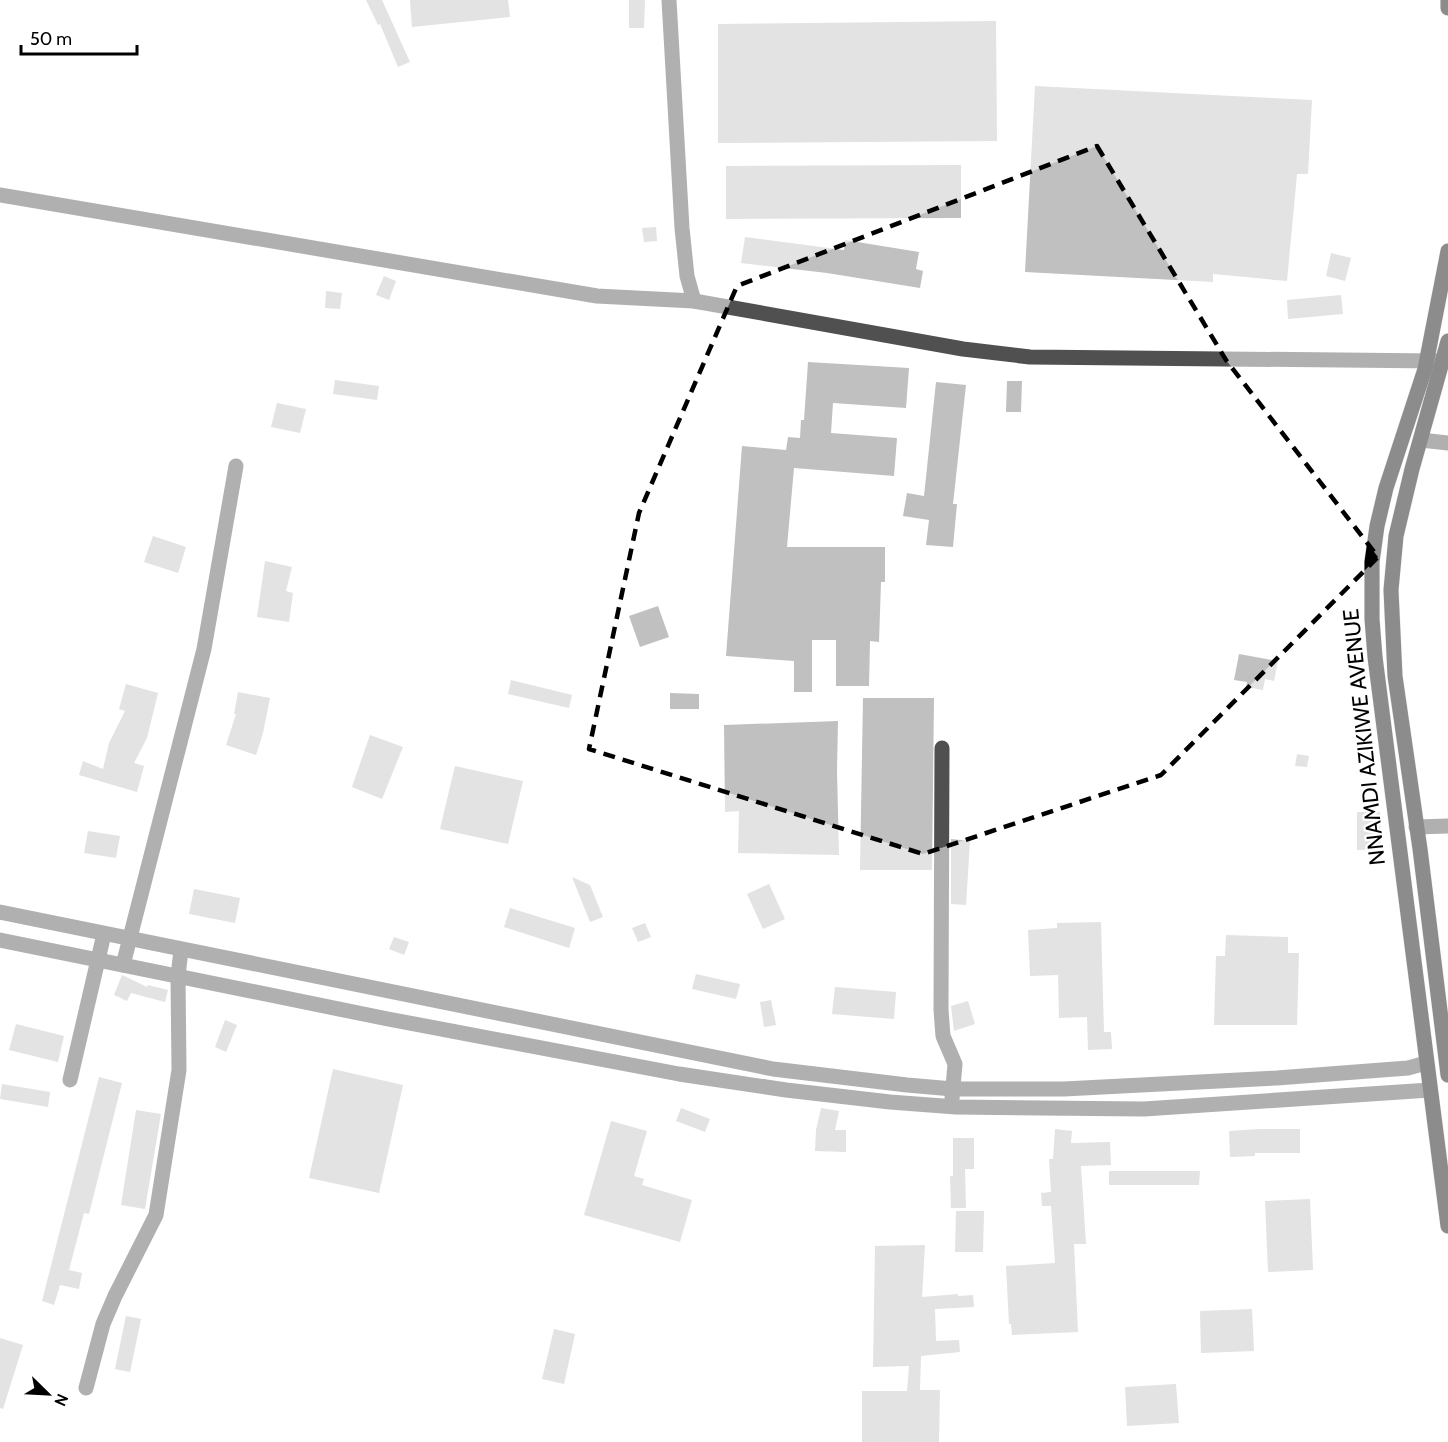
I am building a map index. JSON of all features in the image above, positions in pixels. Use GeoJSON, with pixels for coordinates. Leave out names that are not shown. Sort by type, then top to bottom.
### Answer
{"type":"FeatureCollection","features":[{"type":"Feature","properties":{"kind":"main road"},"geometry":{"type":"LineString","coordinates":[[1448,0],[1448,8]]}},
{"type":"Feature","properties":{"kind":"main road","name":"NNAMDI AZIKIWE AVENUE"},"geometry":{"type":"LineString","coordinates":[[1448,251],[1427,361],[1386,488],[1372,562],[1374,657],[1448,1226]]}},
{"type":"Feature","properties":{"kind":"main road","name":"NNAMDI AZIKIWE AVENUE"},"geometry":{"type":"LineString","coordinates":[[1448,341],[1396,536],[1391,590],[1395,676],[1448,1075]]}},
{"type":"Feature","properties":{"kind":"street"},"geometry":{"type":"LineString","coordinates":[[669,0],[682,228],[687,276],[694,301]]}},
{"type":"Feature","properties":{"kind":"street"},"geometry":{"type":"LineString","coordinates":[[0,195],[597,296],[694,301],[963,349],[1030,357],[1443,361]]}},
{"type":"Feature","properties":{"kind":"street"},"geometry":{"type":"LineString","coordinates":[[1420,440],[1448,443]]}},
{"type":"Feature","properties":{"kind":"street"},"geometry":{"type":"LineString","coordinates":[[123,965],[204,649],[236,466]]}},
{"type":"Feature","properties":{"kind":"street"},"geometry":{"type":"LineString","coordinates":[[942,748],[941,1010],[943,1036],[955,1064],[952,1107]]}},
{"type":"Feature","properties":{"kind":"street"},"geometry":{"type":"LineString","coordinates":[[1416,827],[1448,826]]}},
{"type":"Feature","properties":{"kind":"street"},"geometry":{"type":"LineString","coordinates":[[0,912],[773,1069],[953,1089],[1064,1089],[1254,1079],[1408,1068],[1426,1063]]}},
{"type":"Feature","properties":{"kind":"street"},"geometry":{"type":"LineString","coordinates":[[70,1080],[104,934]]}},
{"type":"Feature","properties":{"kind":"street"},"geometry":{"type":"LineString","coordinates":[[0,940],[679,1074],[786,1090],[952,1107],[1144,1109],[1430,1090]]}},
{"type":"Feature","properties":{"kind":"street"},"geometry":{"type":"LineString","coordinates":[[86,1388],[107,1315],[156,1215],[179,1070],[178,976],[181,950]]}},
{"type":"Feature","properties":{"kind":"highlighted area"},"geometry":{"type":"Polygon","coordinates":[[[1097,146],[1226,360],[1378,557],[1161,775],[923,854],[589,749],[639,513],[737,286],[1097,146]]]}},
{"type":"Feature","properties":{"kind":"building"},"geometry":{"type":"Polygon","coordinates":[[[366,0],[382,0],[410,62],[398,67],[380,24],[378,25],[366,0]]]}},
{"type":"Feature","properties":{"kind":"building"},"geometry":{"type":"Polygon","coordinates":[[[410,0],[508,0],[510,17],[412,27],[410,0]]]}},
{"type":"Feature","properties":{"kind":"building"},"geometry":{"type":"Polygon","coordinates":[[[629,0],[645,0],[644,28],[629,28],[629,0]]]}},
{"type":"Feature","properties":{"kind":"building"},"geometry":{"type":"Polygon","coordinates":[[[996,21],[997,141],[718,143],[718,24],[996,21]]]}},
{"type":"Feature","properties":{"kind":"building"},"geometry":{"type":"Polygon","coordinates":[[[1035,86],[1312,100],[1308,174],[1297,174],[1287,281],[1213,274],[1213,282],[1025,272],[1035,86]]]}},
{"type":"Feature","properties":{"kind":"building"},"geometry":{"type":"Polygon","coordinates":[[[961,165],[961,218],[726,219],[726,166],[961,165]]]}},
{"type":"Feature","properties":{"kind":"building"},"geometry":{"type":"Polygon","coordinates":[[[656,227],[657,241],[644,242],[642,228],[656,227]]]}},
{"type":"Feature","properties":{"kind":"building"},"geometry":{"type":"Polygon","coordinates":[[[745,237],[844,250],[845,240],[919,252],[916,269],[923,271],[920,288],[827,273],[741,263],[745,237]]]}},
{"type":"Feature","properties":{"kind":"building"},"geometry":{"type":"Polygon","coordinates":[[[1331,253],[1351,258],[1345,281],[1326,276],[1331,253]]]}},
{"type":"Feature","properties":{"kind":"building"},"geometry":{"type":"Polygon","coordinates":[[[384,276],[396,281],[389,300],[376,295],[384,276]]]}},
{"type":"Feature","properties":{"kind":"building"},"geometry":{"type":"Polygon","coordinates":[[[326,291],[342,293],[340,309],[325,308],[326,291]]]}},
{"type":"Feature","properties":{"kind":"building"},"geometry":{"type":"Polygon","coordinates":[[[1341,295],[1343,314],[1288,319],[1287,300],[1341,295]]]}},
{"type":"Feature","properties":{"kind":"building"},"geometry":{"type":"Polygon","coordinates":[[[808,362],[909,368],[906,408],[833,403],[831,433],[897,438],[894,476],[794,468],[787,547],[885,547],[885,582],[881,582],[879,642],[870,641],[869,686],[836,686],[836,640],[812,640],[812,692],[794,692],[794,661],[726,656],[742,446],[786,450],[788,437],[800,438],[801,420],[804,420],[808,362]]]}},
{"type":"Feature","properties":{"kind":"building"},"geometry":{"type":"Polygon","coordinates":[[[335,380],[379,386],[377,400],[333,394],[335,380]]]}},
{"type":"Feature","properties":{"kind":"building"},"geometry":{"type":"Polygon","coordinates":[[[1007,381],[1022,381],[1021,412],[1006,412],[1007,381]]]}},
{"type":"Feature","properties":{"kind":"building"},"geometry":{"type":"Polygon","coordinates":[[[936,382],[966,385],[953,504],[957,504],[953,547],[926,545],[929,520],[903,516],[907,493],[924,496],[936,382]]]}},
{"type":"Feature","properties":{"kind":"building"},"geometry":{"type":"Polygon","coordinates":[[[277,403],[306,409],[300,433],[271,427],[277,403]]]}},
{"type":"Feature","properties":{"kind":"building"},"geometry":{"type":"Polygon","coordinates":[[[153,536],[186,547],[178,573],[144,562],[153,536]]]}},
{"type":"Feature","properties":{"kind":"building"},"geometry":{"type":"Polygon","coordinates":[[[265,561],[292,567],[286,591],[293,593],[289,622],[257,617],[265,561]]]}},
{"type":"Feature","properties":{"kind":"building"},"geometry":{"type":"Polygon","coordinates":[[[658,606],[669,637],[640,647],[629,616],[658,606]]]}},
{"type":"Feature","properties":{"kind":"building"},"geometry":{"type":"Polygon","coordinates":[[[1239,654],[1278,661],[1274,681],[1265,679],[1263,690],[1246,687],[1247,682],[1234,680],[1239,654]]]}},
{"type":"Feature","properties":{"kind":"building"},"geometry":{"type":"Polygon","coordinates":[[[511,680],[572,695],[569,708],[508,694],[511,680]]]}},
{"type":"Feature","properties":{"kind":"building"},"geometry":{"type":"Polygon","coordinates":[[[126,684],[158,693],[147,738],[134,763],[144,766],[137,792],[79,775],[83,761],[103,769],[109,743],[125,711],[119,709],[126,684]]]}},
{"type":"Feature","properties":{"kind":"building"},"geometry":{"type":"Polygon","coordinates":[[[238,692],[270,698],[256,755],[226,745],[236,714],[234,714],[238,692]]]}},
{"type":"Feature","properties":{"kind":"building"},"geometry":{"type":"Polygon","coordinates":[[[670,693],[699,694],[699,709],[670,709],[670,693]]]}},
{"type":"Feature","properties":{"kind":"building"},"geometry":{"type":"Polygon","coordinates":[[[863,698],[934,698],[932,870],[860,870],[863,698]]]}},
{"type":"Feature","properties":{"kind":"building"},"geometry":{"type":"Polygon","coordinates":[[[838,721],[839,855],[738,853],[739,811],[725,812],[724,725],[838,721]]]}},
{"type":"Feature","properties":{"kind":"building"},"geometry":{"type":"Polygon","coordinates":[[[370,735],[403,747],[382,799],[352,787],[370,735]]]}},
{"type":"Feature","properties":{"kind":"building"},"geometry":{"type":"Polygon","coordinates":[[[1297,754],[1309,756],[1307,767],[1295,766],[1297,754]]]}},
{"type":"Feature","properties":{"kind":"building"},"geometry":{"type":"Polygon","coordinates":[[[455,766],[523,781],[508,844],[440,829],[455,766]]]}},
{"type":"Feature","properties":{"kind":"building"},"geometry":{"type":"Polygon","coordinates":[[[1357,812],[1380,812],[1381,849],[1357,850],[1357,812]]]}},
{"type":"Feature","properties":{"kind":"building"},"geometry":{"type":"Polygon","coordinates":[[[88,831],[120,836],[116,858],[84,853],[88,831]]]}},
{"type":"Feature","properties":{"kind":"building"},"geometry":{"type":"Polygon","coordinates":[[[951,839],[970,841],[966,905],[951,904],[951,839]]]}},
{"type":"Feature","properties":{"kind":"building"},"geometry":{"type":"Polygon","coordinates":[[[572,877],[590,885],[603,917],[590,922],[572,877]]]}},
{"type":"Feature","properties":{"kind":"building"},"geometry":{"type":"Polygon","coordinates":[[[769,884],[785,919],[763,929],[747,894],[769,884]]]}},
{"type":"Feature","properties":{"kind":"building"},"geometry":{"type":"Polygon","coordinates":[[[194,889],[240,898],[235,923],[189,914],[194,889]]]}},
{"type":"Feature","properties":{"kind":"building"},"geometry":{"type":"Polygon","coordinates":[[[510,908],[575,928],[569,948],[504,927],[510,908]]]}},
{"type":"Feature","properties":{"kind":"building"},"geometry":{"type":"Polygon","coordinates":[[[1101,922],[1104,1032],[1111,1032],[1112,1049],[1088,1050],[1087,1017],[1059,1018],[1058,975],[1030,976],[1028,930],[1057,928],[1057,923],[1101,922]]]}},
{"type":"Feature","properties":{"kind":"building"},"geometry":{"type":"Polygon","coordinates":[[[645,923],[651,937],[638,942],[632,928],[645,923]]]}},
{"type":"Feature","properties":{"kind":"building"},"geometry":{"type":"Polygon","coordinates":[[[1226,935],[1288,937],[1288,953],[1299,953],[1297,1025],[1214,1025],[1216,956],[1225,956],[1226,935]]]}},
{"type":"Feature","properties":{"kind":"building"},"geometry":{"type":"Polygon","coordinates":[[[394,937],[409,942],[404,955],[389,949],[394,937]]]}},
{"type":"Feature","properties":{"kind":"building"},"geometry":{"type":"Polygon","coordinates":[[[696,974],[740,984],[736,999],[692,989],[696,974]]]}},
{"type":"Feature","properties":{"kind":"building"},"geometry":{"type":"Polygon","coordinates":[[[122,975],[147,987],[148,985],[168,990],[165,1002],[131,993],[127,1001],[114,995],[122,975]]]}},
{"type":"Feature","properties":{"kind":"building"},"geometry":{"type":"Polygon","coordinates":[[[835,987],[896,992],[894,1019],[832,1014],[835,987]]]}},
{"type":"Feature","properties":{"kind":"building"},"geometry":{"type":"Polygon","coordinates":[[[771,1000],[776,1025],[764,1027],[760,1002],[771,1000]]]}},
{"type":"Feature","properties":{"kind":"building"},"geometry":{"type":"Polygon","coordinates":[[[968,1001],[975,1024],[954,1031],[951,1006],[968,1001]]]}},
{"type":"Feature","properties":{"kind":"building"},"geometry":{"type":"Polygon","coordinates":[[[225,1020],[237,1025],[226,1052],[215,1047],[225,1020]]]}},
{"type":"Feature","properties":{"kind":"building"},"geometry":{"type":"Polygon","coordinates":[[[16,1024],[64,1036],[58,1062],[9,1050],[16,1024]]]}},
{"type":"Feature","properties":{"kind":"building"},"geometry":{"type":"Polygon","coordinates":[[[333,1069],[403,1085],[379,1193],[309,1178],[333,1069]]]}},
{"type":"Feature","properties":{"kind":"building"},"geometry":{"type":"Polygon","coordinates":[[[99,1077],[122,1083],[89,1214],[84,1213],[69,1270],[82,1273],[79,1289],[60,1285],[54,1305],[42,1301],[99,1077]]]}},
{"type":"Feature","properties":{"kind":"building"},"geometry":{"type":"Polygon","coordinates":[[[2,1084],[50,1092],[48,1107],[0,1099],[2,1084]]]}},
{"type":"Feature","properties":{"kind":"building"},"geometry":{"type":"Polygon","coordinates":[[[681,1108],[710,1119],[705,1132],[676,1121],[681,1108]]]}},
{"type":"Feature","properties":{"kind":"building"},"geometry":{"type":"Polygon","coordinates":[[[821,1108],[839,1111],[835,1130],[846,1130],[846,1152],[815,1151],[816,1130],[821,1108]]]}},
{"type":"Feature","properties":{"kind":"building"},"geometry":{"type":"Polygon","coordinates":[[[136,1110],[161,1114],[145,1209],[121,1205],[136,1110]]]}},
{"type":"Feature","properties":{"kind":"building"},"geometry":{"type":"Polygon","coordinates":[[[611,1121],[647,1131],[634,1176],[644,1179],[642,1185],[692,1200],[680,1242],[584,1215],[611,1121]]]}},
{"type":"Feature","properties":{"kind":"building"},"geometry":{"type":"Polygon","coordinates":[[[1055,1129],[1072,1131],[1071,1143],[1110,1142],[1111,1165],[1081,1166],[1086,1244],[1074,1244],[1078,1332],[1012,1335],[1011,1324],[1009,1324],[1006,1266],[1055,1263],[1051,1206],[1042,1206],[1041,1193],[1051,1192],[1049,1159],[1053,1159],[1055,1129]]]}},
{"type":"Feature","properties":{"kind":"building"},"geometry":{"type":"Polygon","coordinates":[[[1300,1129],[1300,1153],[1255,1153],[1255,1156],[1230,1157],[1229,1131],[1300,1129]]]}},
{"type":"Feature","properties":{"kind":"building"},"geometry":{"type":"Polygon","coordinates":[[[953,1138],[974,1138],[974,1169],[965,1169],[966,1208],[951,1208],[950,1176],[953,1176],[953,1138]]]}},
{"type":"Feature","properties":{"kind":"building"},"geometry":{"type":"Polygon","coordinates":[[[1109,1171],[1200,1171],[1199,1185],[1109,1185],[1109,1171]]]}},
{"type":"Feature","properties":{"kind":"building"},"geometry":{"type":"Polygon","coordinates":[[[1310,1199],[1313,1270],[1268,1272],[1265,1201],[1310,1199]]]}},
{"type":"Feature","properties":{"kind":"building"},"geometry":{"type":"Polygon","coordinates":[[[956,1211],[984,1211],[983,1252],[955,1252],[956,1211]]]}},
{"type":"Feature","properties":{"kind":"building"},"geometry":{"type":"Polygon","coordinates":[[[925,1245],[922,1297],[973,1295],[974,1307],[935,1309],[936,1341],[959,1340],[960,1352],[921,1356],[920,1390],[940,1390],[939,1442],[862,1442],[862,1391],[907,1391],[909,1366],[873,1367],[875,1246],[925,1245]]]}},
{"type":"Feature","properties":{"kind":"building"},"geometry":{"type":"Polygon","coordinates":[[[1252,1309],[1254,1351],[1201,1353],[1200,1311],[1252,1309]]]}},
{"type":"Feature","properties":{"kind":"building"},"geometry":{"type":"Polygon","coordinates":[[[126,1316],[141,1319],[130,1372],[115,1369],[126,1316]]]}},
{"type":"Feature","properties":{"kind":"building"},"geometry":{"type":"Polygon","coordinates":[[[554,1329],[575,1334],[564,1384],[542,1379],[554,1329]]]}},
{"type":"Feature","properties":{"kind":"building"},"geometry":{"type":"Polygon","coordinates":[[[0,1338],[23,1345],[3,1409],[0,1408],[0,1338]]]}},
{"type":"Feature","properties":{"kind":"building"},"geometry":{"type":"Polygon","coordinates":[[[1176,1384],[1179,1423],[1127,1426],[1125,1387],[1176,1384]]]}}]}
